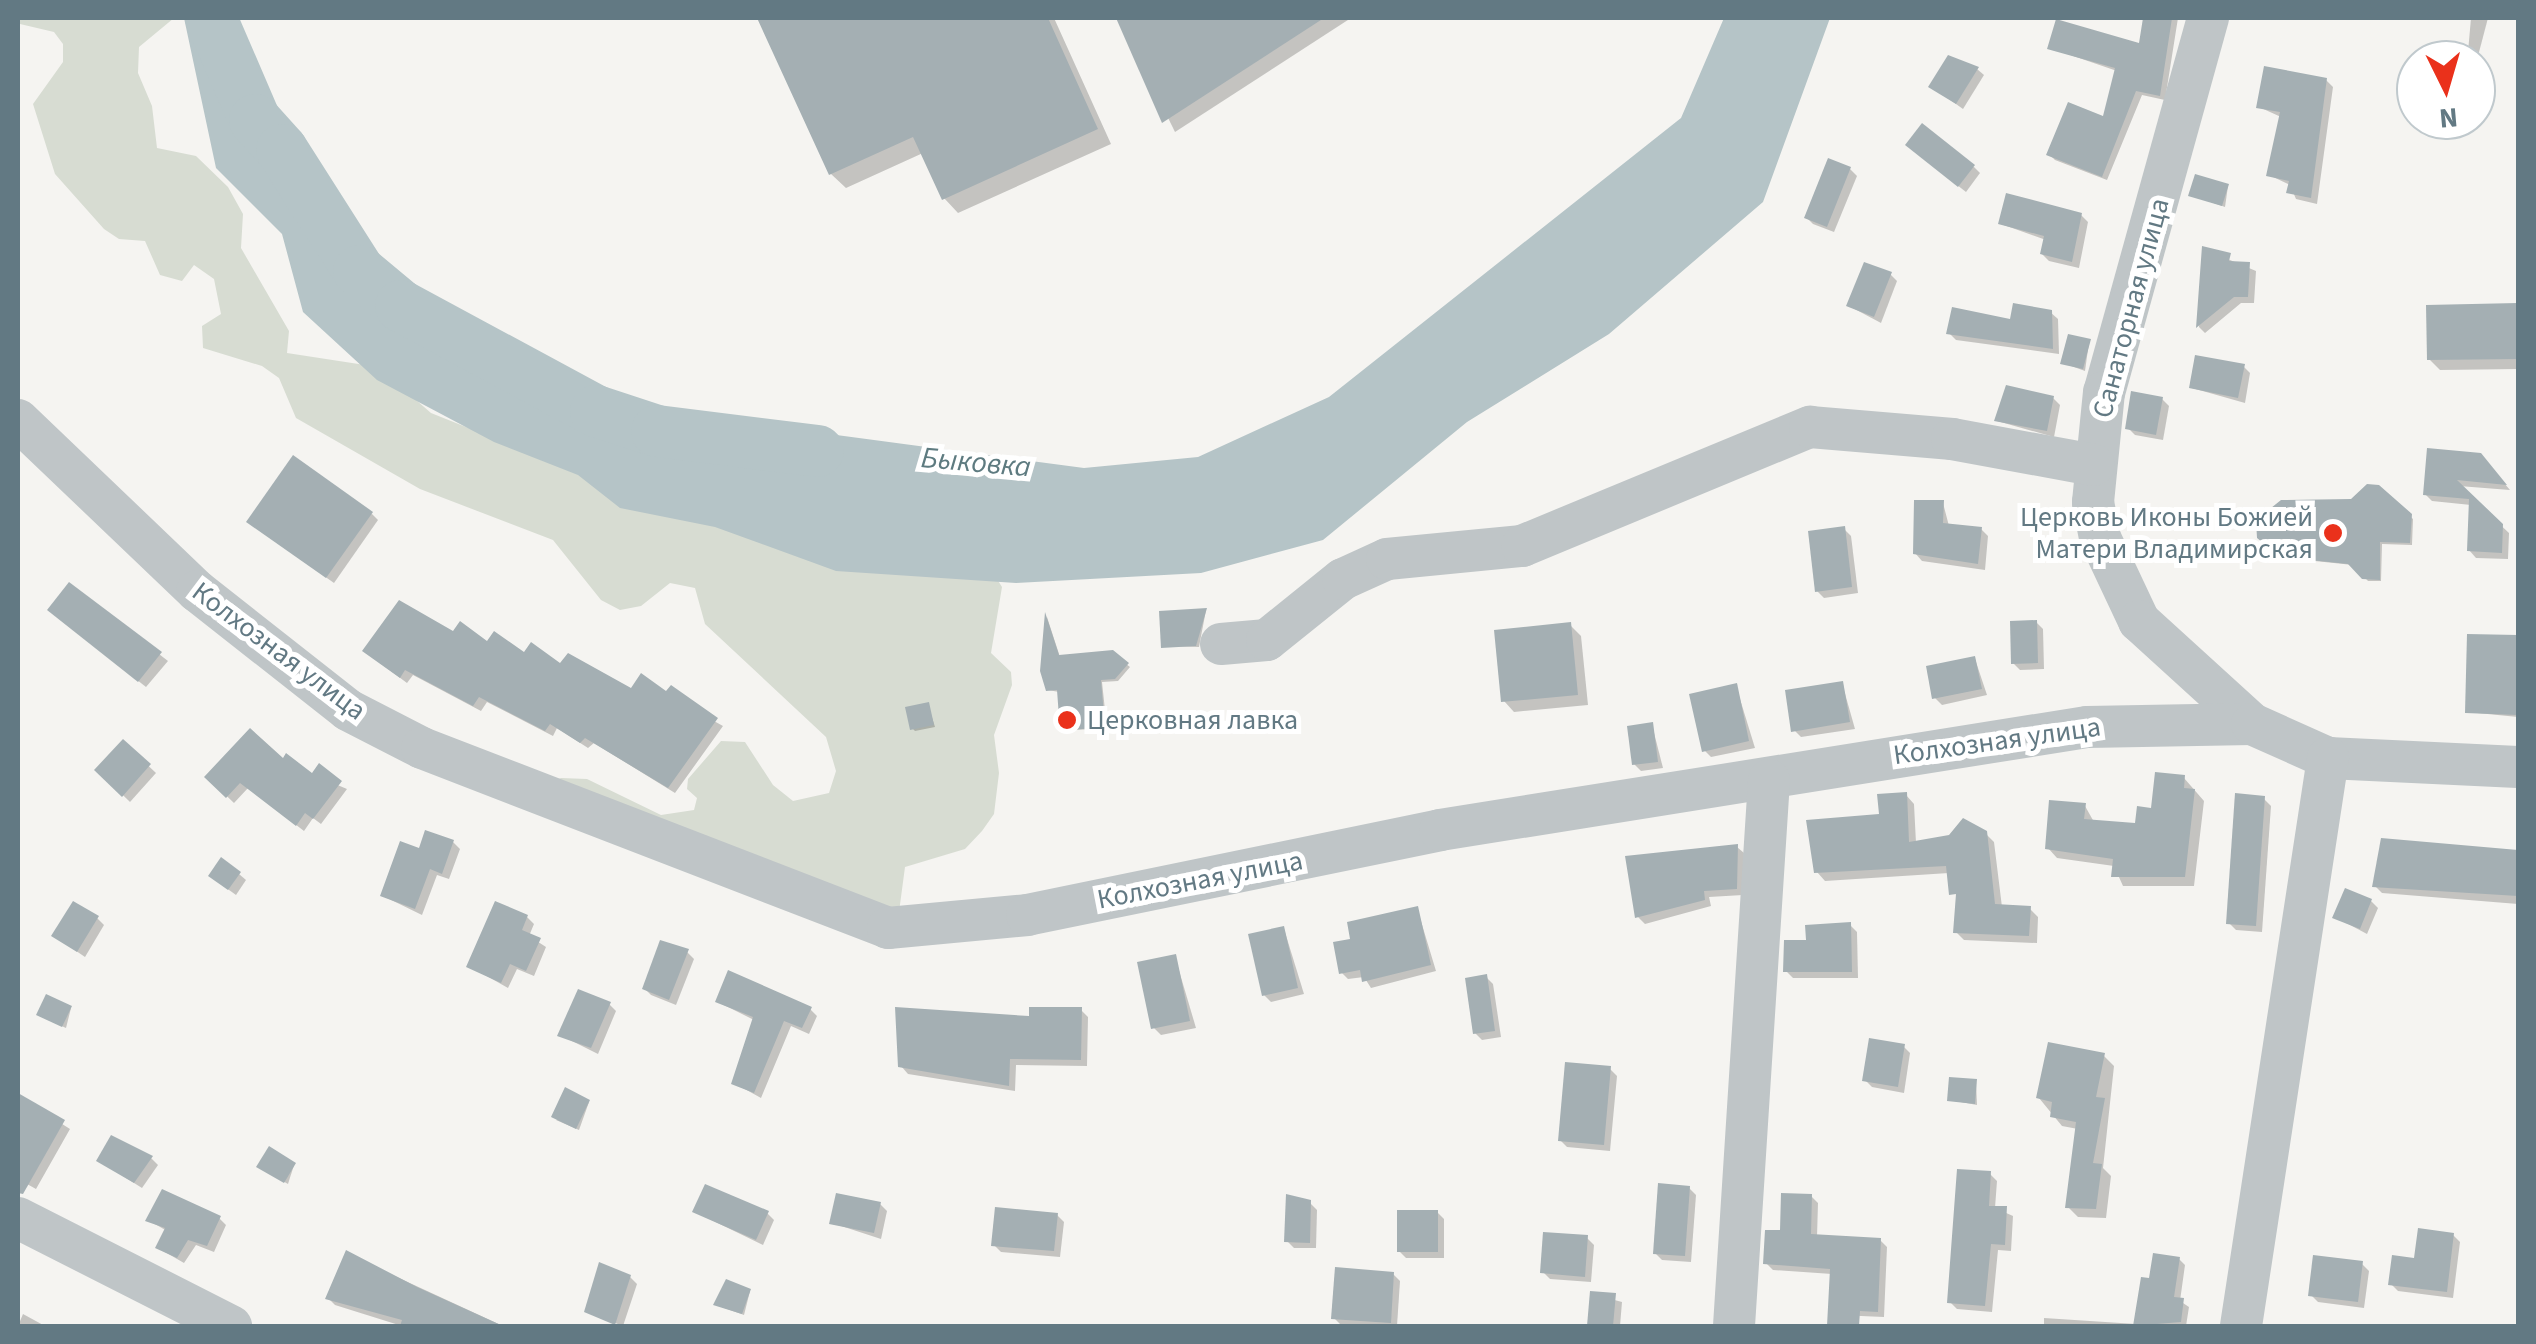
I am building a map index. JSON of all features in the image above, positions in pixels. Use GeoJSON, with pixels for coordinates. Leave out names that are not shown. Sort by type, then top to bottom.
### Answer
{"type":"FeatureCollection","features":[{"type":"Feature","properties":{"kind":"street","name":"Санаторная улица"},"geometry":{"type":"LineString","coordinates":[[2208,18],[2111,364],[2094,465],[2096,520],[2124,598],[2164,648],[2252,724]]}},
{"type":"Feature","properties":{"kind":"street","name":"Колхозная улица"},"geometry":{"type":"LineString","coordinates":[[18,420],[198,590],[348,710],[422,748],[888,928],[1027,915],[1440,830],[1768,780],[2026,734],[2155,722],[2252,724],[2328,758],[2518,768]]}},
{"type":"Feature","properties":{"kind":"street"},"geometry":{"type":"LineString","coordinates":[[1222,644],[1267,640],[1343,579],[1387,559],[1522,546],[1810,426],[1952,438],[2094,465]]}},
{"type":"Feature","properties":{"kind":"street"},"geometry":{"type":"LineString","coordinates":[[2241,1326],[2328,758]]}},
{"type":"Feature","properties":{"kind":"street"},"geometry":{"type":"LineString","coordinates":[[1734,1326],[1768,780]]}},
{"type":"Feature","properties":{"kind":"street"},"geometry":{"type":"LineString","coordinates":[[18,1218],[231,1326]]}},
{"type":"Feature","properties":{"kind":"shaded area"},"geometry":{"type":"Polygon","coordinates":[[[18,18],[174,18],[139,47],[138,73],[152,106],[157,148],[196,156],[228,187],[243,214],[241,248],[289,331],[287,353],[378,367],[431,413],[471,429],[995,576],[1002,587],[991,653],[1011,672],[1012,685],[994,735],[999,773],[994,814],[982,831],[965,849],[905,867],[899,912],[539,787],[561,778],[587,779],[661,815],[694,810],[697,798],[687,789],[688,779],[721,741],[745,742],[773,785],[793,801],[829,793],[836,771],[826,737],[705,624],[695,588],[670,583],[641,606],[620,610],[601,600],[553,540],[420,489],[296,418],[279,378],[262,366],[203,348],[202,326],[221,314],[214,279],[194,265],[182,281],[160,275],[145,241],[119,239],[104,229],[55,174],[33,104],[63,62],[63,44],[54,32],[20,24],[18,18]]]}},
{"type":"Feature","properties":{"kind":"water"},"geometry":{"type":"Polygon","coordinates":[[[184,18],[203,18],[224,102],[272,180],[397,322],[628,446],[697,449],[829,434],[1084,468],[1198,457],[1329,397],[1681,118],[1724,18],[1830,18],[1763,202],[1609,334],[1467,422],[1323,540],[1201,573],[1016,583],[836,571],[715,527],[620,508],[578,475],[494,442],[377,380],[303,312],[282,234],[216,168],[184,18]]]}},
{"type":"Feature","properties":{"kind":"building"},"geometry":{"type":"Polygon","coordinates":[[[757,18],[1048,18],[1098,129],[942,200],[913,137],[829,175],[757,18]]]}},
{"type":"Feature","properties":{"kind":"building"},"geometry":{"type":"Polygon","coordinates":[[[1116,18],[1324,18],[1162,123],[1116,18]]]}},
{"type":"Feature","properties":{"kind":"building"},"geometry":{"type":"Polygon","coordinates":[[[2143,18],[2172,18],[2160,96],[2136,91],[2102,177],[2046,155],[2068,102],[2103,116],[2115,68],[2047,49],[2056,19],[2139,43],[2143,18]]]}},
{"type":"Feature","properties":{"kind":"building"},"geometry":{"type":"Polygon","coordinates":[[[1948,55],[1979,67],[1956,104],[1928,87],[1948,55]]]}},
{"type":"Feature","properties":{"kind":"building"},"geometry":{"type":"Polygon","coordinates":[[[2264,66],[2327,78],[2311,198],[2286,193],[2289,181],[2266,176],[2280,112],[2256,108],[2264,66]]]}},
{"type":"Feature","properties":{"kind":"building"},"geometry":{"type":"Polygon","coordinates":[[[1922,123],[1975,165],[1958,187],[1905,145],[1922,123]]]}},
{"type":"Feature","properties":{"kind":"building"},"geometry":{"type":"Polygon","coordinates":[[[1828,158],[1851,167],[1827,227],[1804,218],[1828,158]]]}},
{"type":"Feature","properties":{"kind":"building"},"geometry":{"type":"Polygon","coordinates":[[[2195,174],[2229,184],[2222,206],[2188,196],[2195,174]]]}},
{"type":"Feature","properties":{"kind":"building"},"geometry":{"type":"Polygon","coordinates":[[[2006,193],[2082,213],[2072,262],[2040,254],[2044,236],[1998,224],[2006,193]]]}},
{"type":"Feature","properties":{"kind":"building"},"geometry":{"type":"Polygon","coordinates":[[[2202,246],[2231,253],[2229,261],[2250,262],[2248,297],[2234,297],[2196,328],[2202,246]]]}},
{"type":"Feature","properties":{"kind":"building"},"geometry":{"type":"Polygon","coordinates":[[[1864,262],[1892,272],[1874,317],[1846,306],[1864,262]]]}},
{"type":"Feature","properties":{"kind":"building"},"geometry":{"type":"Polygon","coordinates":[[[2013,303],[2052,310],[2053,349],[1946,334],[1952,307],[2010,319],[2013,303]]]}},
{"type":"Feature","properties":{"kind":"building"},"geometry":{"type":"Polygon","coordinates":[[[2518,303],[2518,359],[2427,360],[2426,305],[2518,303]]]}},
{"type":"Feature","properties":{"kind":"building"},"geometry":{"type":"Polygon","coordinates":[[[2068,334],[2091,339],[2083,369],[2060,364],[2068,334]]]}},
{"type":"Feature","properties":{"kind":"building"},"geometry":{"type":"Polygon","coordinates":[[[2195,355],[2245,364],[2238,398],[2189,388],[2195,355]]]}},
{"type":"Feature","properties":{"kind":"building"},"geometry":{"type":"Polygon","coordinates":[[[2006,385],[2054,396],[2047,431],[1994,421],[2006,385]]]}},
{"type":"Feature","properties":{"kind":"building"},"geometry":{"type":"Polygon","coordinates":[[[2131,391],[2163,397],[2156,435],[2125,429],[2131,391]]]}},
{"type":"Feature","properties":{"kind":"building"},"geometry":{"type":"Polygon","coordinates":[[[2427,448],[2481,453],[2507,485],[2457,480],[2503,524],[2502,553],[2467,551],[2469,499],[2423,495],[2427,448]]]}},
{"type":"Feature","properties":{"kind":"building"},"geometry":{"type":"Polygon","coordinates":[[[293,455],[373,512],[326,578],[246,522],[293,455]]]}},
{"type":"Feature","properties":{"kind":"building","name":"Церковь Иконы Божией Матери Владимирская"},"geometry":{"type":"Polygon","coordinates":[[[2367,484],[2379,485],[2412,514],[2410,543],[2380,542],[2380,580],[2362,579],[2348,564],[2281,557],[2257,538],[2256,520],[2281,500],[2351,499],[2367,484]]]}},
{"type":"Feature","properties":{"kind":"building"},"geometry":{"type":"Polygon","coordinates":[[[1914,500],[1944,500],[1943,523],[1982,527],[1978,564],[1913,554],[1914,500]]]}},
{"type":"Feature","properties":{"kind":"building"},"geometry":{"type":"Polygon","coordinates":[[[1845,526],[1852,587],[1815,592],[1808,531],[1845,526]]]}},
{"type":"Feature","properties":{"kind":"building"},"geometry":{"type":"Polygon","coordinates":[[[69,582],[162,652],[138,682],[47,610],[69,582]]]}},
{"type":"Feature","properties":{"kind":"building"},"geometry":{"type":"Polygon","coordinates":[[[399,600],[453,631],[460,621],[487,641],[494,631],[524,652],[531,642],[560,663],[568,653],[631,688],[641,673],[666,691],[671,685],[718,718],[668,788],[585,738],[580,743],[550,724],[545,731],[479,697],[473,706],[405,670],[400,678],[362,651],[399,600]]]}},
{"type":"Feature","properties":{"kind":"building"},"geometry":{"type":"Polygon","coordinates":[[[1207,608],[1196,646],[1161,648],[1159,611],[1207,608]]]}},
{"type":"Feature","properties":{"kind":"building"},"geometry":{"type":"Polygon","coordinates":[[[1045,612],[1059,655],[1113,650],[1129,663],[1115,679],[1101,680],[1105,727],[1060,731],[1057,690],[1046,691],[1040,671],[1045,612]]]}},
{"type":"Feature","properties":{"kind":"building"},"geometry":{"type":"Polygon","coordinates":[[[2037,620],[2038,663],[2011,664],[2010,621],[2037,620]]]}},
{"type":"Feature","properties":{"kind":"building"},"geometry":{"type":"Polygon","coordinates":[[[1571,622],[1578,695],[1501,702],[1494,630],[1571,622]]]}},
{"type":"Feature","properties":{"kind":"building"},"geometry":{"type":"Polygon","coordinates":[[[2467,634],[2518,635],[2518,715],[2465,713],[2467,634]]]}},
{"type":"Feature","properties":{"kind":"building"},"geometry":{"type":"Polygon","coordinates":[[[1975,656],[1982,689],[1932,699],[1926,666],[1975,656]]]}},
{"type":"Feature","properties":{"kind":"building"},"geometry":{"type":"Polygon","coordinates":[[[1843,681],[1850,722],[1791,732],[1785,690],[1843,681]]]}},
{"type":"Feature","properties":{"kind":"building"},"geometry":{"type":"Polygon","coordinates":[[[1737,683],[1749,741],[1702,752],[1689,694],[1737,683]]]}},
{"type":"Feature","properties":{"kind":"building"},"geometry":{"type":"Polygon","coordinates":[[[929,702],[934,725],[910,730],[905,707],[929,702]]]}},
{"type":"Feature","properties":{"kind":"building"},"geometry":{"type":"Polygon","coordinates":[[[1653,722],[1658,762],[1632,765],[1627,726],[1653,722]]]}},
{"type":"Feature","properties":{"kind":"building"},"geometry":{"type":"Polygon","coordinates":[[[250,728],[283,758],[286,753],[312,773],[319,763],[342,781],[313,819],[305,813],[296,826],[240,783],[226,798],[204,777],[250,728]]]}},
{"type":"Feature","properties":{"kind":"building"},"geometry":{"type":"Polygon","coordinates":[[[123,739],[151,764],[122,797],[94,770],[123,739]]]}},
{"type":"Feature","properties":{"kind":"building"},"geometry":{"type":"Polygon","coordinates":[[[2155,772],[2185,775],[2184,788],[2195,789],[2185,877],[2111,877],[2113,859],[2045,849],[2049,800],[2086,803],[2084,819],[2135,823],[2137,806],[2151,808],[2155,772]]]}},
{"type":"Feature","properties":{"kind":"building"},"geometry":{"type":"Polygon","coordinates":[[[1907,792],[1909,842],[1949,835],[1963,818],[1987,831],[1995,904],[2031,906],[2029,936],[1953,933],[1956,894],[1949,895],[1946,866],[1814,873],[1806,820],[1879,814],[1877,794],[1907,792]]]}},
{"type":"Feature","properties":{"kind":"building"},"geometry":{"type":"Polygon","coordinates":[[[2235,793],[2265,796],[2256,926],[2226,924],[2235,793]]]}},
{"type":"Feature","properties":{"kind":"building"},"geometry":{"type":"Polygon","coordinates":[[[425,830],[454,840],[442,874],[430,869],[415,909],[380,896],[400,841],[419,848],[425,830]]]}},
{"type":"Feature","properties":{"kind":"building"},"geometry":{"type":"Polygon","coordinates":[[[2381,838],[2518,850],[2518,896],[2372,887],[2381,838]]]}},
{"type":"Feature","properties":{"kind":"building"},"geometry":{"type":"Polygon","coordinates":[[[1738,844],[1737,889],[1704,891],[1705,900],[1635,918],[1625,856],[1738,844]]]}},
{"type":"Feature","properties":{"kind":"building"},"geometry":{"type":"Polygon","coordinates":[[[221,857],[241,872],[228,890],[208,876],[221,857]]]}},
{"type":"Feature","properties":{"kind":"building"},"geometry":{"type":"Polygon","coordinates":[[[2345,888],[2372,899],[2360,929],[2332,918],[2345,888]]]}},
{"type":"Feature","properties":{"kind":"building"},"geometry":{"type":"Polygon","coordinates":[[[73,901],[99,916],[77,952],[51,936],[73,901]]]}},
{"type":"Feature","properties":{"kind":"building"},"geometry":{"type":"Polygon","coordinates":[[[495,901],[528,915],[522,930],[541,938],[526,971],[510,964],[501,983],[466,967],[495,901]]]}},
{"type":"Feature","properties":{"kind":"building"},"geometry":{"type":"Polygon","coordinates":[[[1418,906],[1431,965],[1362,982],[1360,970],[1339,974],[1333,942],[1350,939],[1347,922],[1418,906]]]}},
{"type":"Feature","properties":{"kind":"building"},"geometry":{"type":"Polygon","coordinates":[[[1851,922],[1852,972],[1783,972],[1784,940],[1806,940],[1805,925],[1851,922]]]}},
{"type":"Feature","properties":{"kind":"building"},"geometry":{"type":"Polygon","coordinates":[[[1284,926],[1298,988],[1262,996],[1248,934],[1284,926]]]}},
{"type":"Feature","properties":{"kind":"building"},"geometry":{"type":"Polygon","coordinates":[[[660,940],[689,949],[669,1000],[642,989],[660,940]]]}},
{"type":"Feature","properties":{"kind":"building"},"geometry":{"type":"Polygon","coordinates":[[[1176,954],[1190,1021],[1151,1029],[1137,962],[1176,954]]]}},
{"type":"Feature","properties":{"kind":"building"},"geometry":{"type":"Polygon","coordinates":[[[728,970],[812,1007],[802,1028],[784,1021],[754,1093],[731,1084],[753,1017],[715,1002],[728,970]]]}},
{"type":"Feature","properties":{"kind":"building"},"geometry":{"type":"Polygon","coordinates":[[[1487,974],[1495,1031],[1473,1034],[1465,978],[1487,974]]]}},
{"type":"Feature","properties":{"kind":"building"},"geometry":{"type":"Polygon","coordinates":[[[578,989],[611,1002],[591,1048],[557,1036],[578,989]]]}},
{"type":"Feature","properties":{"kind":"building"},"geometry":{"type":"Polygon","coordinates":[[[46,994],[72,1006],[62,1027],[36,1015],[46,994]]]}},
{"type":"Feature","properties":{"kind":"building"},"geometry":{"type":"Polygon","coordinates":[[[895,1007],[1029,1016],[1029,1007],[1082,1007],[1081,1060],[1010,1059],[1009,1086],[898,1067],[895,1007]]]}},
{"type":"Feature","properties":{"kind":"building"},"geometry":{"type":"Polygon","coordinates":[[[1869,1038],[1905,1044],[1898,1087],[1862,1081],[1869,1038]]]}},
{"type":"Feature","properties":{"kind":"building"},"geometry":{"type":"Polygon","coordinates":[[[2048,1042],[2105,1053],[2096,1097],[2105,1098],[2093,1163],[2102,1164],[2096,1209],[2065,1208],[2076,1122],[2050,1117],[2052,1102],[2036,1098],[2048,1042]]]}},
{"type":"Feature","properties":{"kind":"building"},"geometry":{"type":"Polygon","coordinates":[[[1565,1062],[1611,1066],[1604,1145],[1558,1141],[1565,1062]]]}},
{"type":"Feature","properties":{"kind":"building"},"geometry":{"type":"Polygon","coordinates":[[[1949,1077],[1977,1079],[1975,1104],[1947,1101],[1949,1077]]]}},
{"type":"Feature","properties":{"kind":"building"},"geometry":{"type":"Polygon","coordinates":[[[565,1087],[590,1100],[576,1129],[551,1117],[565,1087]]]}},
{"type":"Feature","properties":{"kind":"building"},"geometry":{"type":"Polygon","coordinates":[[[18,1093],[65,1120],[23,1194],[18,1193],[18,1093]]]}},
{"type":"Feature","properties":{"kind":"building"},"geometry":{"type":"Polygon","coordinates":[[[111,1135],[153,1156],[134,1183],[96,1161],[111,1135]]]}},
{"type":"Feature","properties":{"kind":"building"},"geometry":{"type":"Polygon","coordinates":[[[269,1146],[296,1163],[284,1183],[256,1167],[269,1146]]]}},
{"type":"Feature","properties":{"kind":"building"},"geometry":{"type":"Polygon","coordinates":[[[1957,1169],[1991,1171],[1989,1206],[2007,1206],[2005,1245],[1991,1244],[1985,1306],[1947,1303],[1957,1169]]]}},
{"type":"Feature","properties":{"kind":"building"},"geometry":{"type":"Polygon","coordinates":[[[1658,1183],[1690,1186],[1685,1256],[1653,1254],[1658,1183]]]}},
{"type":"Feature","properties":{"kind":"building"},"geometry":{"type":"Polygon","coordinates":[[[705,1184],[769,1211],[756,1240],[692,1212],[705,1184]]]}},
{"type":"Feature","properties":{"kind":"building"},"geometry":{"type":"Polygon","coordinates":[[[162,1189],[221,1216],[207,1246],[188,1240],[177,1258],[155,1248],[165,1228],[145,1221],[162,1189]]]}},
{"type":"Feature","properties":{"kind":"building"},"geometry":{"type":"Polygon","coordinates":[[[836,1193],[881,1202],[874,1233],[829,1224],[836,1193]]]}},
{"type":"Feature","properties":{"kind":"building"},"geometry":{"type":"Polygon","coordinates":[[[1781,1193],[1812,1194],[1811,1234],[1881,1238],[1878,1312],[1860,1311],[1859,1326],[1827,1326],[1830,1269],[1763,1264],[1765,1230],[1780,1230],[1781,1193]]]}},
{"type":"Feature","properties":{"kind":"building"},"geometry":{"type":"Polygon","coordinates":[[[1286,1194],[1311,1200],[1310,1243],[1284,1242],[1286,1194]]]}},
{"type":"Feature","properties":{"kind":"building"},"geometry":{"type":"Polygon","coordinates":[[[995,1207],[1058,1213],[1054,1251],[991,1246],[995,1207]]]}},
{"type":"Feature","properties":{"kind":"building"},"geometry":{"type":"Polygon","coordinates":[[[1397,1210],[1438,1210],[1438,1252],[1397,1252],[1397,1210]]]}},
{"type":"Feature","properties":{"kind":"building"},"geometry":{"type":"Polygon","coordinates":[[[2418,1228],[2454,1233],[2447,1292],[2388,1285],[2392,1255],[2414,1258],[2418,1228]]]}},
{"type":"Feature","properties":{"kind":"building"},"geometry":{"type":"Polygon","coordinates":[[[1543,1232],[1588,1235],[1585,1277],[1540,1273],[1543,1232]]]}},
{"type":"Feature","properties":{"kind":"building"},"geometry":{"type":"Polygon","coordinates":[[[346,1250],[503,1326],[400,1326],[402,1320],[325,1299],[346,1250]]]}},
{"type":"Feature","properties":{"kind":"building"},"geometry":{"type":"Polygon","coordinates":[[[2153,1253],[2180,1257],[2174,1297],[2184,1298],[2181,1322],[2133,1326],[2141,1277],[2149,1278],[2153,1253]]]}},
{"type":"Feature","properties":{"kind":"building"},"geometry":{"type":"Polygon","coordinates":[[[2313,1255],[2363,1261],[2358,1302],[2308,1296],[2313,1255]]]}},
{"type":"Feature","properties":{"kind":"building"},"geometry":{"type":"Polygon","coordinates":[[[599,1262],[631,1275],[615,1325],[584,1312],[599,1262]]]}},
{"type":"Feature","properties":{"kind":"building"},"geometry":{"type":"Polygon","coordinates":[[[1335,1267],[1394,1272],[1391,1323],[1331,1319],[1335,1267]]]}},
{"type":"Feature","properties":{"kind":"building"},"geometry":{"type":"Polygon","coordinates":[[[726,1279],[751,1289],[742,1314],[713,1305],[726,1279]]]}},
{"type":"Feature","properties":{"kind":"building"},"geometry":{"type":"Polygon","coordinates":[[[1590,1291],[1616,1293],[1613,1326],[1587,1326],[1590,1291]]]}},
{"type":"Feature","properties":{"kind":"waterway","name":"Быковка"},"geometry":{"type":"LineString","coordinates":[[211,18],[255,120],[282,150],[359,271],[401,306],[596,411],[657,431],[818,451]]}},
{"type":"Feature","properties":{"kind":"place","name":"Церковь Иконы Божией Матери Владимирская"},"geometry":{"type":"Point","coordinates":[2333,533]}},
{"type":"Feature","properties":{"kind":"place","name":"Церковная лавка"},"geometry":{"type":"Point","coordinates":[1067,720]}}]}
